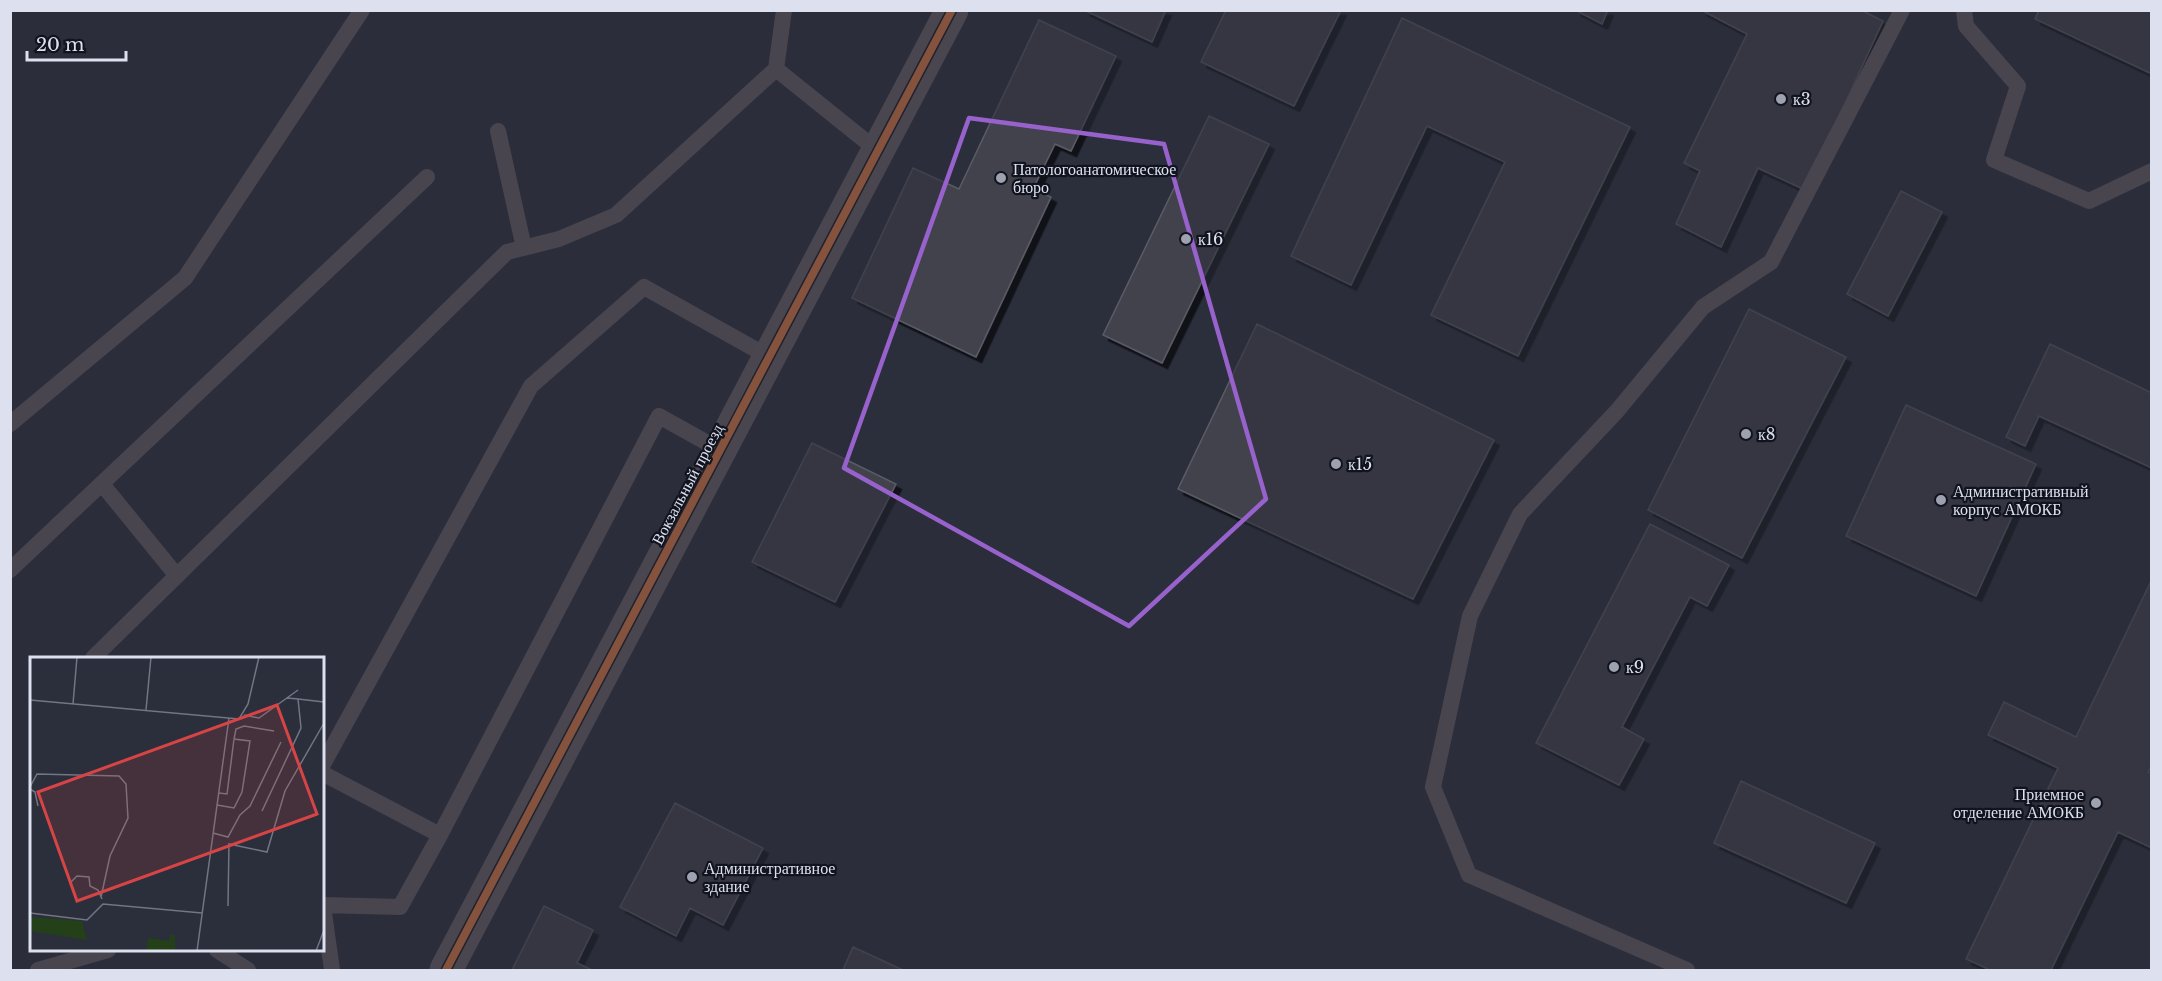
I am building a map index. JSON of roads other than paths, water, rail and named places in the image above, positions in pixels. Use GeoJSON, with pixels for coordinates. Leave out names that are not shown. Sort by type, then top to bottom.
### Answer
{"type":"FeatureCollection","features":[{"type":"Feature","properties":{"kind":"street","name":"Вокзальный проезд"},"geometry":{"type":"LineString","coordinates":[[446,970],[952,10]]}},
{"type":"Feature","properties":{"kind":"lane"},"geometry":{"type":"LineString","coordinates":[[10,424],[185,278],[362,10]]}},
{"type":"Feature","properties":{"kind":"lane"},"geometry":{"type":"LineString","coordinates":[[1687,970],[1469,875],[1433,787],[1470,615],[1520,514],[1617,411],[1703,307],[1771,262],[1902,10]]}},
{"type":"Feature","properties":{"kind":"lane"},"geometry":{"type":"LineString","coordinates":[[1964,10],[1966,26],[2018,86],[1994,160],[2089,201],[2151,171]]}},
{"type":"Feature","properties":{"kind":"lane"},"geometry":{"type":"LineString","coordinates":[[94,657],[507,252],[559,239],[616,215],[776,69],[783,11]]}},
{"type":"Feature","properties":{"kind":"lane"},"geometry":{"type":"LineString","coordinates":[[776,69],[878,151]]}},
{"type":"Feature","properties":{"kind":"lane"},"geometry":{"type":"LineString","coordinates":[[498,131],[524,248]]}},
{"type":"Feature","properties":{"kind":"lane"},"geometry":{"type":"LineString","coordinates":[[10,570],[427,177]]}},
{"type":"Feature","properties":{"kind":"lane"},"geometry":{"type":"LineString","coordinates":[[324,762],[531,386],[644,286],[770,357]]}},
{"type":"Feature","properties":{"kind":"lane"},"geometry":{"type":"LineString","coordinates":[[324,906],[400,907],[659,416],[720,450]]}},
{"type":"Feature","properties":{"kind":"lane"},"geometry":{"type":"LineString","coordinates":[[102,484],[177,576]]}},
{"type":"Feature","properties":{"kind":"lane"},"geometry":{"type":"LineString","coordinates":[[324,774],[440,835]]}},
{"type":"Feature","properties":{"kind":"lane"},"geometry":{"type":"LineString","coordinates":[[324,913],[332,970]]}},
{"type":"Feature","properties":{"kind":"lane"},"geometry":{"type":"LineString","coordinates":[[38,970],[104,951]]}},
{"type":"Feature","properties":{"kind":"lane"},"geometry":{"type":"LineString","coordinates":[[219,951],[248,970]]}},
{"type":"Feature","properties":{"kind":"place","name":"к3"},"geometry":{"type":"Point","coordinates":[1781,99]}},
{"type":"Feature","properties":{"kind":"place","name":"Патологоанатомическое бюро"},"geometry":{"type":"Point","coordinates":[1001,178]}},
{"type":"Feature","properties":{"kind":"place","name":"к16"},"geometry":{"type":"Point","coordinates":[1186,239]}},
{"type":"Feature","properties":{"kind":"place","name":"к8"},"geometry":{"type":"Point","coordinates":[1746,434]}},
{"type":"Feature","properties":{"kind":"place","name":"к15"},"geometry":{"type":"Point","coordinates":[1336,464]}},
{"type":"Feature","properties":{"kind":"place","name":"Административный корпус АМОКБ"},"geometry":{"type":"Point","coordinates":[1941,500]}},
{"type":"Feature","properties":{"kind":"place","name":"к9"},"geometry":{"type":"Point","coordinates":[1614,667]}},
{"type":"Feature","properties":{"kind":"place","name":"Приемное отделение АМОКБ"},"geometry":{"type":"Point","coordinates":[2096,803]}},
{"type":"Feature","properties":{"kind":"place","name":"Административное здание"},"geometry":{"type":"Point","coordinates":[692,877]}}]}
